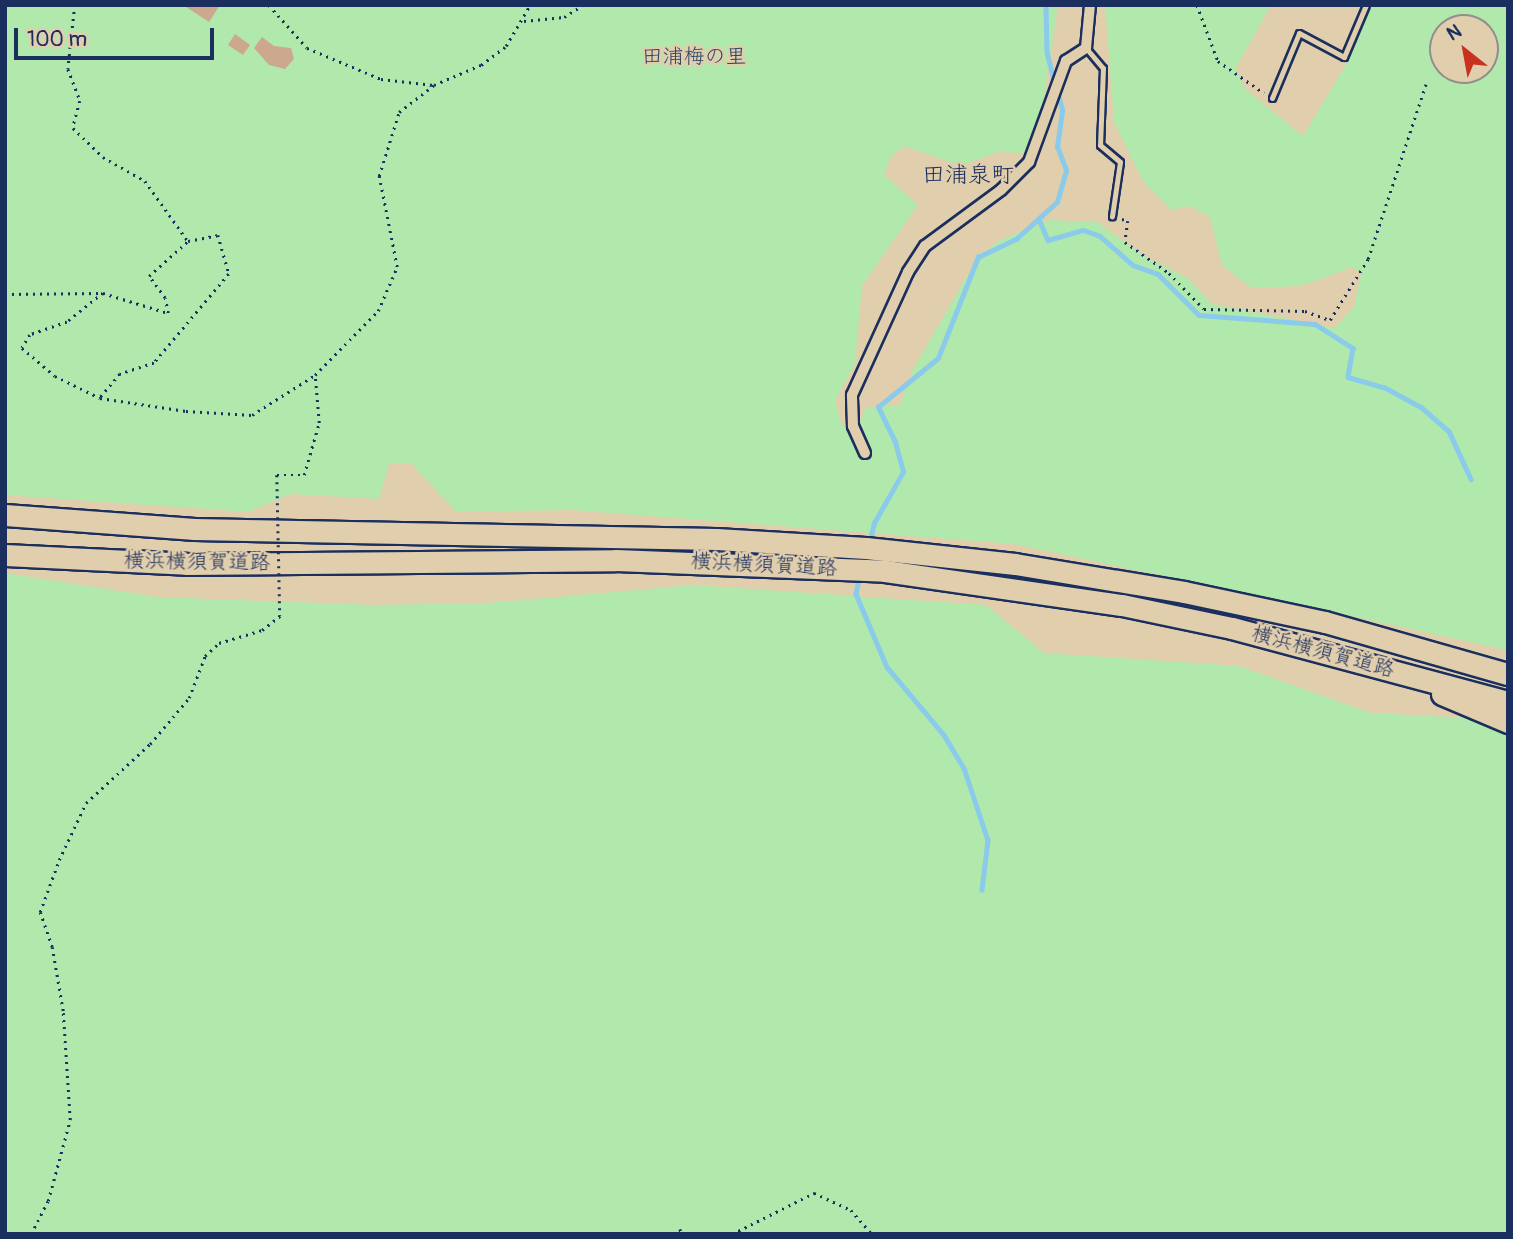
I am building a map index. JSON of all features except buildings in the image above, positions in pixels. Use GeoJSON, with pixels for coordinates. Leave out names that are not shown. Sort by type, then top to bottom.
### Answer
{"type":"FeatureCollection","features":[{"type":"Feature","properties":{"kind":"highway","name":"横浜横須賀道路"},"geometry":{"type":"LineString","coordinates":[[5,515],[194,529],[716,540],[866,548],[1132,583],[1325,622],[1508,674]]}},
{"type":"Feature","properties":{"kind":"highway","name":"横浜横須賀道路"},"geometry":{"type":"LineString","coordinates":[[5,555],[186,564],[616,559],[885,571],[1122,605],[1367,663],[1508,702]]}},
{"type":"Feature","properties":{"kind":"highway"},"geometry":{"type":"LineString","coordinates":[[1325,622],[1508,664]]}},
{"type":"Feature","properties":{"kind":"highway"},"geometry":{"type":"LineString","coordinates":[[1367,663],[1508,722]]}},
{"type":"Feature","properties":{"kind":"street"},"geometry":{"type":"LineString","coordinates":[[865,453],[853,426],[852,395],[908,272],[925,246],[1001,190],[1029,162],[1066,61],[1086,48],[1090,5]]}},
{"type":"Feature","properties":{"kind":"lane"},"geometry":{"type":"LineString","coordinates":[[1272,99],[1298,33],[1344,57],[1366,5]]}},
{"type":"Feature","properties":{"kind":"lane"},"geometry":{"type":"LineString","coordinates":[[1086,48],[1103,68],[1100,145],[1120,162],[1112,216]]}},
{"type":"Feature","properties":{"kind":"path"},"geometry":{"type":"LineString","coordinates":[[75,5],[68,69],[80,101],[74,128],[103,157],[145,181],[188,241]]}},
{"type":"Feature","properties":{"kind":"path"},"geometry":{"type":"LineString","coordinates":[[269,5],[307,48],[381,79],[434,85]]}},
{"type":"Feature","properties":{"kind":"path"},"geometry":{"type":"LineString","coordinates":[[103,293],[89,309],[67,322],[30,335],[22,348],[55,376],[100,398],[186,411],[252,415],[315,375],[378,311],[397,267],[379,176],[399,111],[434,85],[481,65],[506,46],[530,5]]}},
{"type":"Feature","properties":{"kind":"path"},"geometry":{"type":"LineString","coordinates":[[522,21],[564,17],[583,5]]}},
{"type":"Feature","properties":{"kind":"path"},"geometry":{"type":"LineString","coordinates":[[1197,5],[1218,61],[1272,99]]}},
{"type":"Feature","properties":{"kind":"path"},"geometry":{"type":"LineString","coordinates":[[1112,216],[1129,221],[1125,242],[1169,273],[1204,309],[1305,311],[1330,320],[1368,259],[1426,84]]}},
{"type":"Feature","properties":{"kind":"path"},"geometry":{"type":"LineString","coordinates":[[5,294],[103,293],[168,313],[166,298],[149,276],[188,241],[218,236],[229,274],[154,363],[120,374],[100,398]]}},
{"type":"Feature","properties":{"kind":"path"},"geometry":{"type":"LineString","coordinates":[[31,1234],[48,1201],[70,1120],[63,1011],[52,947],[40,912],[59,860],[86,803],[150,744],[189,698],[205,656],[219,643],[262,630],[280,616],[277,475],[304,475],[319,422],[315,375]]}},
{"type":"Feature","properties":{"kind":"path"},"geometry":{"type":"LineString","coordinates":[[732,1234],[814,1193],[851,1210],[872,1234]]}},
{"type":"Feature","properties":{"kind":"green space","name":"田浦梅の里"},"geometry":{"type":"Polygon","coordinates":[[[5,5],[1058,5],[1041,118],[1024,153],[998,152],[961,166],[904,146],[890,157],[884,175],[918,205],[862,286],[855,364],[835,400],[842,426],[861,421],[865,408],[900,405],[913,369],[978,257],[1000,240],[1049,220],[1097,222],[1143,255],[1189,279],[1212,304],[1334,328],[1354,307],[1361,274],[1353,267],[1301,286],[1251,288],[1222,265],[1210,217],[1190,206],[1171,210],[1143,181],[1114,122],[1105,5],[1271,5],[1236,68],[1245,89],[1303,136],[1347,63],[1372,5],[1508,5],[1508,650],[1015,544],[571,510],[456,512],[412,464],[389,464],[379,499],[291,494],[248,512],[5,495],[5,5]]]}},
{"type":"Feature","properties":{"kind":"green space"},"geometry":{"type":"Polygon","coordinates":[[[5,573],[157,597],[373,605],[488,603],[694,585],[986,605],[1044,653],[1239,666],[1371,713],[1472,718],[1508,736],[1508,1234],[5,1234],[5,573]]]}},
{"type":"Feature","properties":{"kind":"waterway"},"geometry":{"type":"LineString","coordinates":[[1046,5],[1047,52],[1055,83]]}},
{"type":"Feature","properties":{"kind":"waterway"},"geometry":{"type":"LineString","coordinates":[[869,543],[874,523],[903,472],[895,442],[878,407],[938,358],[978,257],[1016,239],[1057,202],[1066,170],[1057,147],[1062,110],[1057,91]]}},
{"type":"Feature","properties":{"kind":"waterway"},"geometry":{"type":"LineString","coordinates":[[1039,219],[1048,240],[1083,230],[1100,236],[1133,265],[1158,274],[1199,315],[1315,324],[1353,348],[1348,377],[1384,387],[1421,407],[1449,431],[1471,479]]}},
{"type":"Feature","properties":{"kind":"waterway"},"geometry":{"type":"LineString","coordinates":[[860,575],[856,594],[887,667],[944,735],[964,768],[988,840],[982,890]]}},
{"type":"Feature","properties":{"kind":"district","name":"田浦泉町"},"geometry":{"type":"Point","coordinates":[968,175]}}]}
